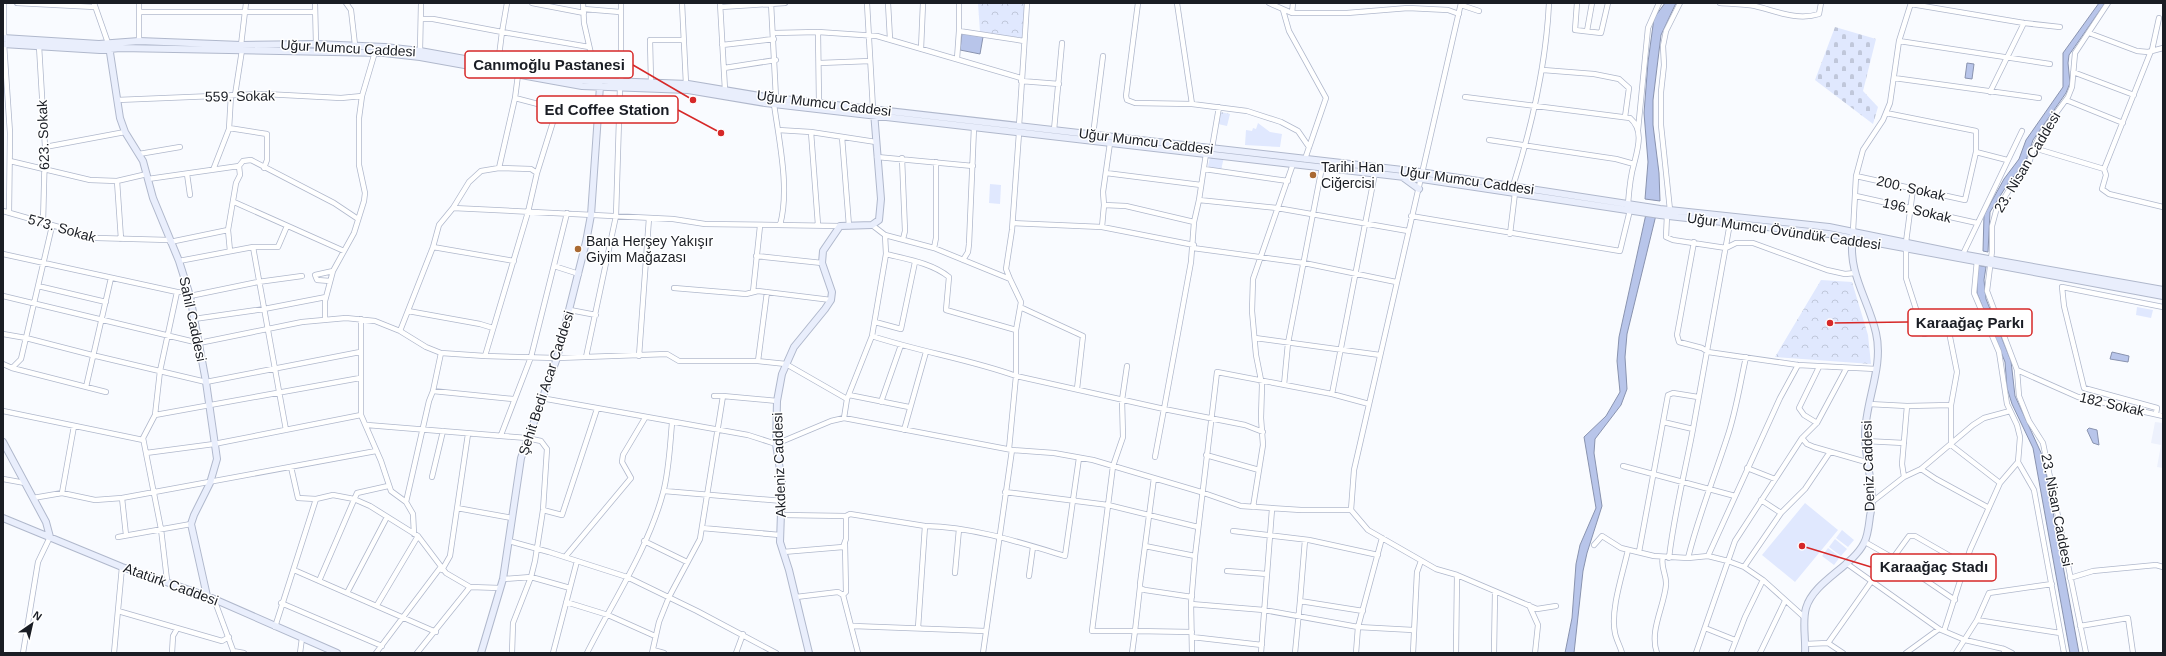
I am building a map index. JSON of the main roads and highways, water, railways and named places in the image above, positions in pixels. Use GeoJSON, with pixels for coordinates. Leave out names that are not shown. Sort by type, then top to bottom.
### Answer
{"type":"FeatureCollection","features":[{"type":"Feature","properties":{"kind":"water"},"geometry":{"type":"Polygon","coordinates":[[[1665,3],[1676,3],[1661,35],[1653,100],[1653,125],[1659,173],[1660,201],[1645,199],[1648,162],[1644,113],[1648,62],[1654,18],[1665,3]]]}},
{"type":"Feature","properties":{"kind":"water"},"geometry":{"type":"Polygon","coordinates":[[[2099,3],[2105,3],[2069,55],[2068,63],[2070,83],[2066,93],[2033,140],[2025,163],[2009,182],[1990,212],[1988,252],[1983,251],[1984,215],[2004,179],[2019,159],[2026,140],[2063,87],[2063,53],[2099,3]]]}},
{"type":"Feature","properties":{"kind":"water"},"geometry":{"type":"Polygon","coordinates":[[[962,33],[983,37],[980,54],[960,50],[962,33]]]}},
{"type":"Feature","properties":{"kind":"water"},"geometry":{"type":"Polygon","coordinates":[[[1967,63],[1974,64],[1972,79],[1965,78],[1967,63]]]}},
{"type":"Feature","properties":{"kind":"water"},"geometry":{"type":"Polygon","coordinates":[[[1646,214],[1656,215],[1627,334],[1625,357],[1627,389],[1621,405],[1595,439],[1594,453],[1602,506],[1587,553],[1583,571],[1574,653],[1565,653],[1572,618],[1576,564],[1580,545],[1596,508],[1584,437],[1606,416],[1620,392],[1617,361],[1619,337],[1646,214]]]}},
{"type":"Feature","properties":{"kind":"water"},"geometry":{"type":"Polygon","coordinates":[[[1977,265],[1986,267],[1984,280],[1986,299],[2011,361],[2015,396],[2043,457],[2079,653],[2070,653],[2033,448],[2012,404],[2007,388],[2005,362],[1977,293],[1977,265]]]}},
{"type":"Feature","properties":{"kind":"water"},"geometry":{"type":"Polygon","coordinates":[[[2112,352],[2129,356],[2128,362],[2110,359],[2112,352]]]}},
{"type":"Feature","properties":{"kind":"water"},"geometry":{"type":"Polygon","coordinates":[[[2089,428],[2097,430],[2099,445],[2093,443],[2087,430],[2089,428]]]}},
{"type":"Feature","properties":{"kind":"place","name":"Canımoğlu Pastanesi"},"geometry":{"type":"Point","coordinates":[693,100]}},
{"type":"Feature","properties":{"kind":"place","name":"Ed Coffee Station"},"geometry":{"type":"Point","coordinates":[721,133]}},
{"type":"Feature","properties":{"kind":"place","name":"Tarihi Han Ciğercisi"},"geometry":{"type":"Point","coordinates":[1313,175]}},
{"type":"Feature","properties":{"kind":"place","name":"Bana Herşey Yakışır Giyim Mağazası"},"geometry":{"type":"Point","coordinates":[578,249]}},
{"type":"Feature","properties":{"kind":"place","name":"Karaağaç Parkı"},"geometry":{"type":"Point","coordinates":[1830,323]}},
{"type":"Feature","properties":{"kind":"place","name":"Karaağaç Stadı"},"geometry":{"type":"Point","coordinates":[1802,546]}}]}
